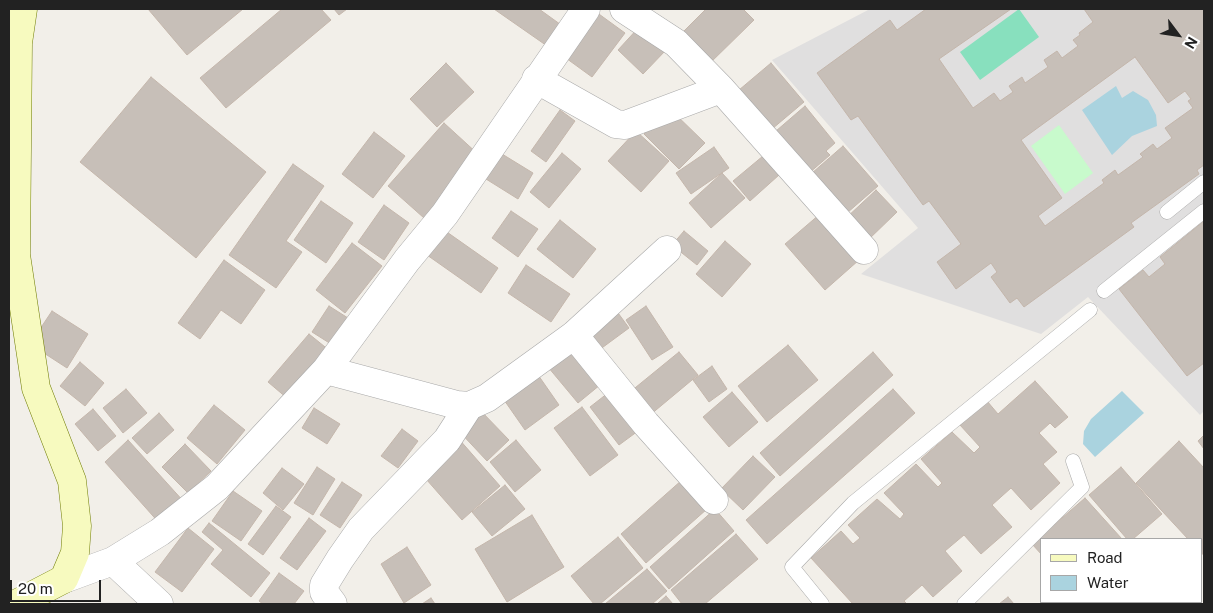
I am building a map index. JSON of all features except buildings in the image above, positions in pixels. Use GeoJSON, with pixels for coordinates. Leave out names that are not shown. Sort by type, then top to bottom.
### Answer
{"type":"FeatureCollection","features":[{"type":"Feature","properties":{"kind":"street"},"geometry":{"type":"LineString","coordinates":[[9,18],[23,9]]}},
{"type":"Feature","properties":{"kind":"street"},"geometry":{"type":"LineString","coordinates":[[23,9],[18,43],[16,255],[36,388],[72,481],[77,526],[75,554],[64,579]]}},
{"type":"Feature","properties":{"kind":"street"},"geometry":{"type":"LineString","coordinates":[[16,604],[64,579],[113,561],[160,532],[217,487],[326,370],[407,260],[445,214],[536,79],[586,9]]}},
{"type":"Feature","properties":{"kind":"street"},"geometry":{"type":"LineString","coordinates":[[624,9],[676,43],[721,89],[864,250]]}},
{"type":"Feature","properties":{"kind":"street"},"geometry":{"type":"LineString","coordinates":[[536,79],[616,124],[625,124],[721,89]]}},
{"type":"Feature","properties":{"kind":"street"},"geometry":{"type":"LineString","coordinates":[[326,370],[457,406],[469,406],[486,398],[574,335],[667,250]]}},
{"type":"Feature","properties":{"kind":"street"},"geometry":{"type":"LineString","coordinates":[[574,335],[646,424],[714,500]]}},
{"type":"Feature","properties":{"kind":"street"},"geometry":{"type":"LineString","coordinates":[[333,604],[324,592],[324,584],[340,559],[361,530],[447,440],[469,406]]}},
{"type":"Feature","properties":{"kind":"street"},"geometry":{"type":"LineString","coordinates":[[113,561],[159,604]]}},
{"type":"Feature","properties":{"kind":"lane"},"geometry":{"type":"LineString","coordinates":[[1168,212],[1204,182]]}},
{"type":"Feature","properties":{"kind":"lane"},"geometry":{"type":"LineString","coordinates":[[1104,291],[1204,211]]}},
{"type":"Feature","properties":{"kind":"lane"},"geometry":{"type":"LineString","coordinates":[[822,604],[792,567],[854,503],[1090,310]]}},
{"type":"Feature","properties":{"kind":"lane"},"geometry":{"type":"LineString","coordinates":[[964,604],[1082,488],[1073,461]]}},
{"type":"Feature","properties":{"kind":"shaded area"},"geometry":{"type":"Polygon","coordinates":[[[870,9],[1204,9],[1204,411],[1200,415],[1088,297],[1041,334],[861,274],[918,228],[772,60],[870,9]]]}},
{"type":"Feature","properties":{"kind":"green space"},"geometry":{"type":"Polygon","coordinates":[[[1019,9],[1039,37],[980,80],[960,52],[1019,9]]]}},
{"type":"Feature","properties":{"kind":"green space"},"geometry":{"type":"Polygon","coordinates":[[[1059,125],[1093,173],[1065,194],[1031,146],[1059,125]]]}},
{"type":"Feature","properties":{"kind":"water"},"geometry":{"type":"Polygon","coordinates":[[[1116,86],[1122,98],[1133,91],[1148,100],[1156,115],[1157,126],[1132,136],[1112,155],[1082,110],[1116,86]]]}},
{"type":"Feature","properties":{"kind":"water"},"geometry":{"type":"Polygon","coordinates":[[[1122,391],[1144,413],[1095,457],[1083,444],[1084,431],[1091,419],[1122,391]]]}}]}
